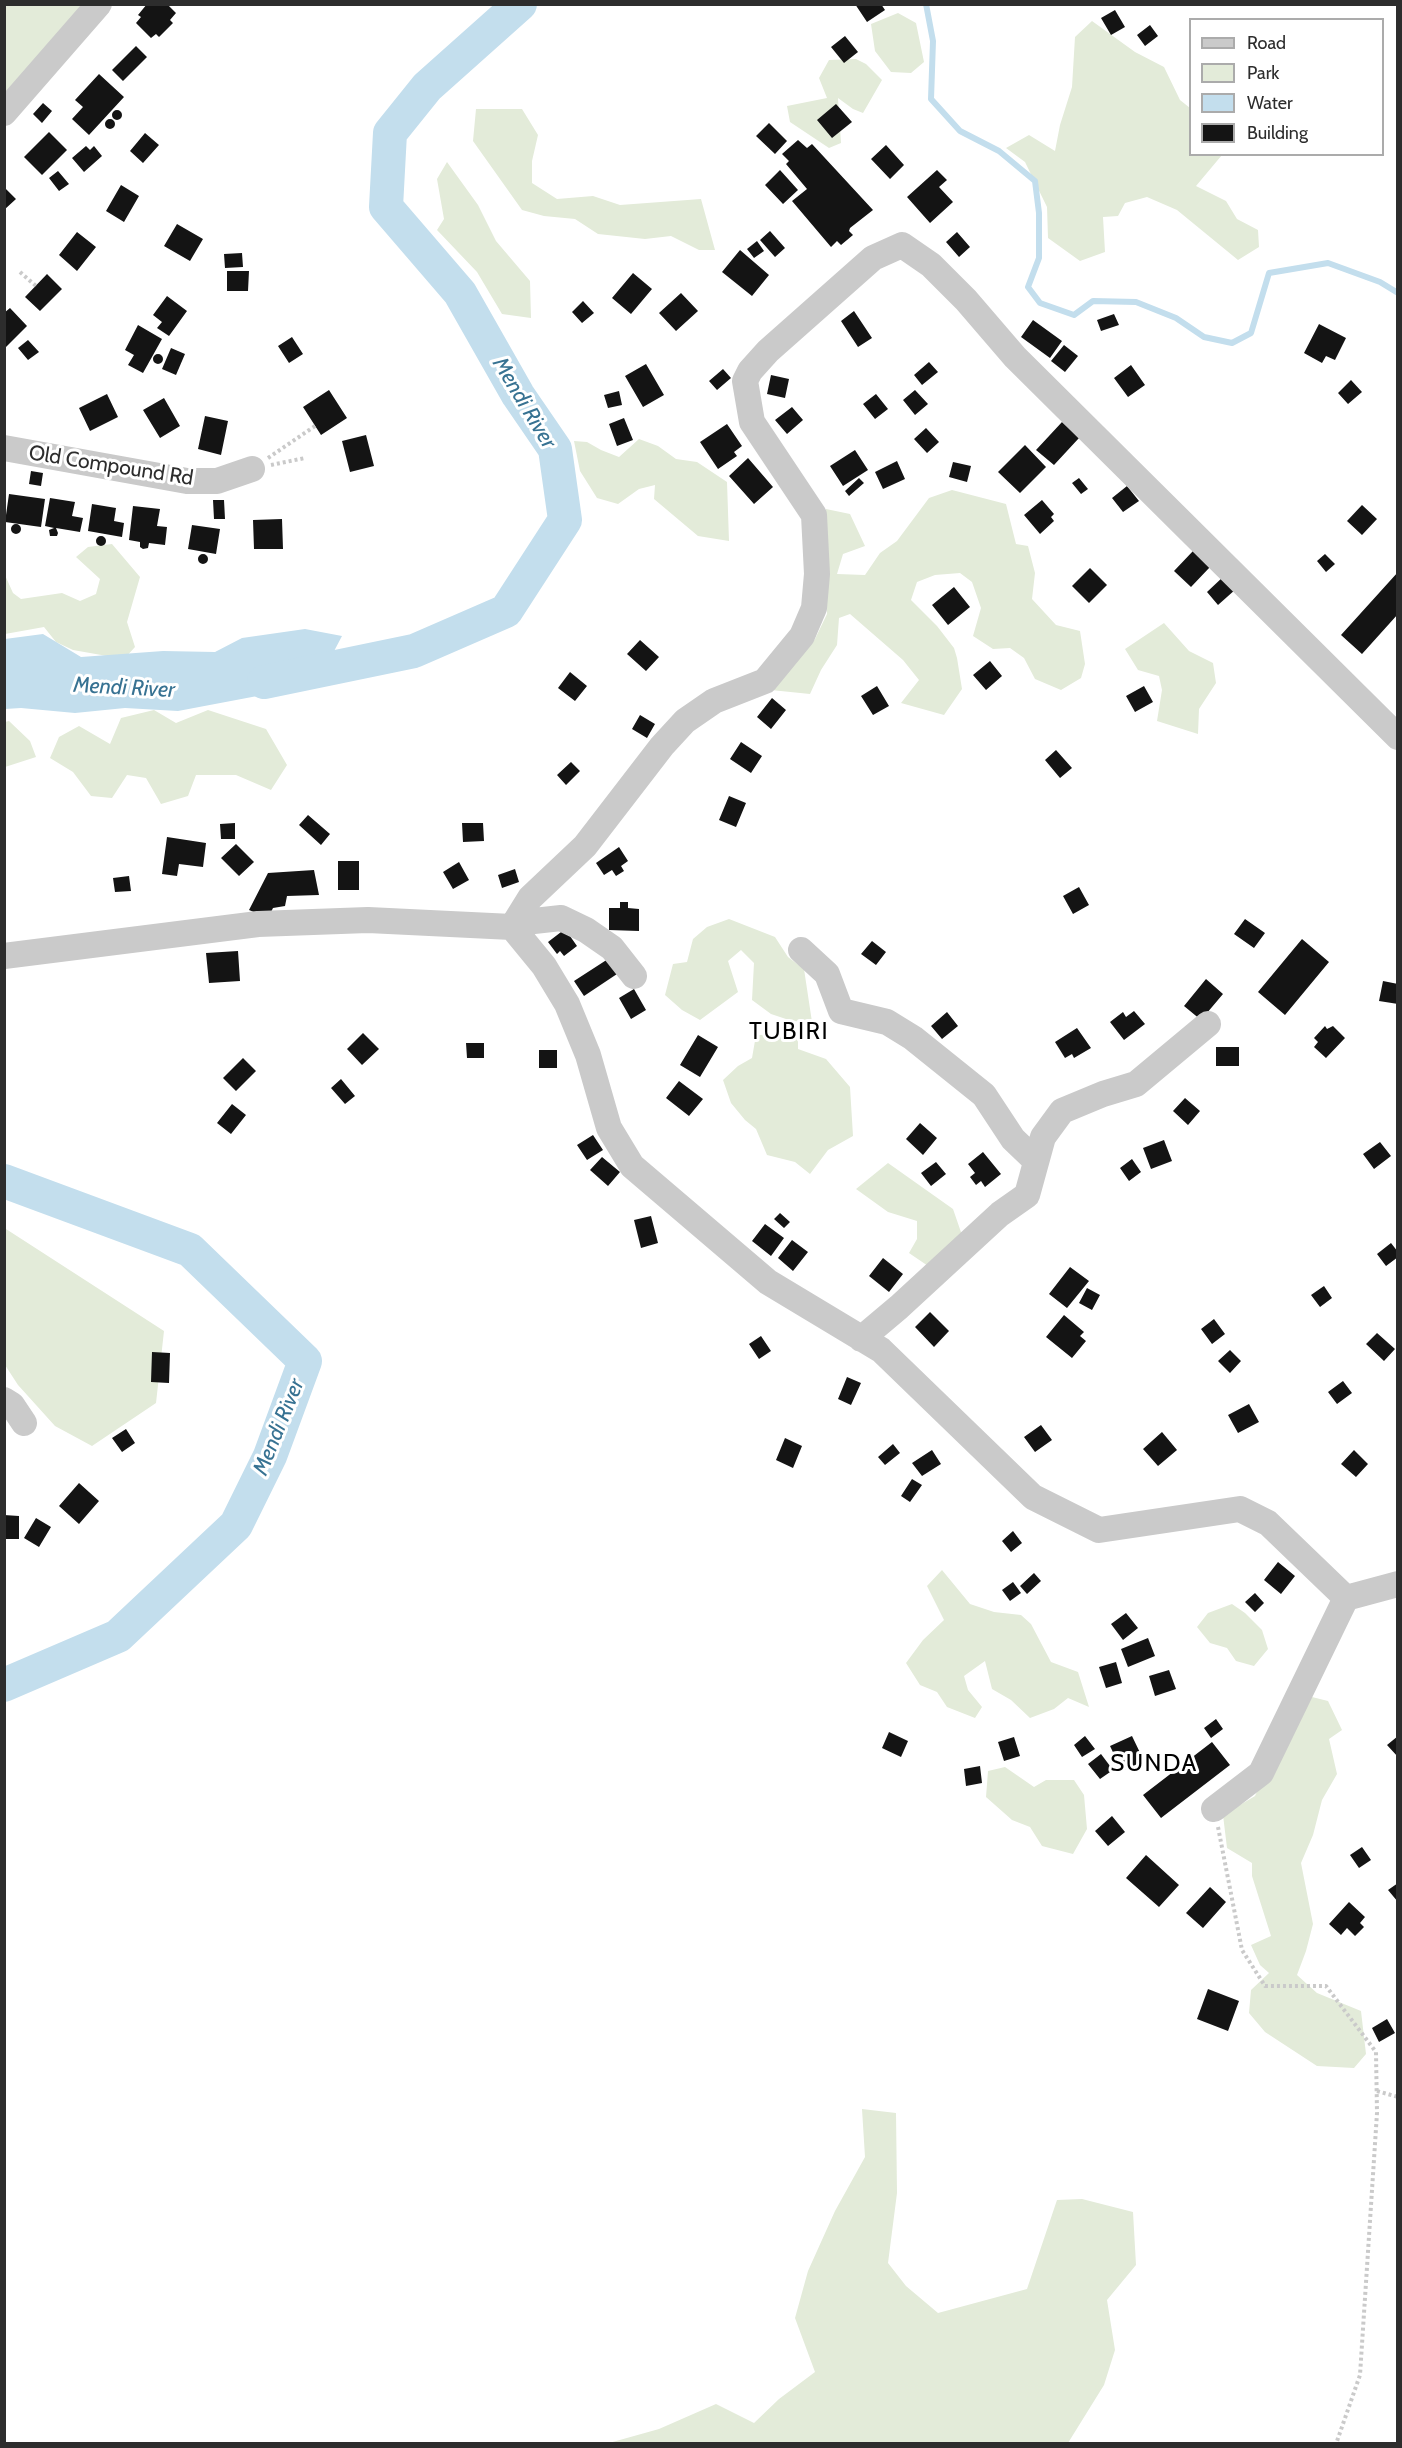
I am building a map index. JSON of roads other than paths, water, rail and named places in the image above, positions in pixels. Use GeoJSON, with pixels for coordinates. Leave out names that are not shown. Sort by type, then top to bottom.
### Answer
{"type":"FeatureCollection","features":[{"type":"Feature","properties":{"kind":"street"},"geometry":{"type":"LineString","coordinates":[[4,113],[99,4]]}},
{"type":"Feature","properties":{"kind":"street"},"geometry":{"type":"LineString","coordinates":[[512,927],[530,898],[585,846],[662,746],[685,721],[714,701],[765,681],[802,636],[814,608],[817,574],[814,515],[752,422],[745,381],[750,371],[768,351],[873,258],[902,245],[931,266],[966,300],[1031,373],[1398,737]]}},
{"type":"Feature","properties":{"kind":"street","name":"Old Compound Rd"},"geometry":{"type":"LineString","coordinates":[[4,448],[187,481],[217,481],[252,469]]}},
{"type":"Feature","properties":{"kind":"street"},"geometry":{"type":"LineString","coordinates":[[4,956],[258,924],[368,920],[512,927],[534,921],[561,918],[586,930],[612,948],[634,976]]}},
{"type":"Feature","properties":{"kind":"street"},"geometry":{"type":"LineString","coordinates":[[512,927],[544,966],[567,1004],[588,1055],[609,1128],[632,1166],[768,1282],[881,1350],[1033,1497],[1099,1530],[1240,1509],[1268,1523],[1346,1598]]}},
{"type":"Feature","properties":{"kind":"street"},"geometry":{"type":"LineString","coordinates":[[801,950],[827,974],[842,1011],[887,1022],[913,1038],[984,1095],[1013,1139],[1036,1161]]}},
{"type":"Feature","properties":{"kind":"street"},"geometry":{"type":"LineString","coordinates":[[861,1339],[1000,1214],[1027,1195],[1043,1137],[1062,1111],[1103,1094],[1136,1084],[1208,1024]]}},
{"type":"Feature","properties":{"kind":"street"},"geometry":{"type":"LineString","coordinates":[[4,1400],[12,1405],[24,1423]]}},
{"type":"Feature","properties":{"kind":"street"},"geometry":{"type":"LineString","coordinates":[[1214,1809],[1261,1773],[1346,1598],[1398,1584]]}},
{"type":"Feature","properties":{"kind":"water"},"geometry":{"type":"Polygon","coordinates":[[[305,629],[342,636],[332,655],[289,690],[178,711],[125,708],[75,713],[21,708],[5,709],[5,639],[43,634],[81,657],[163,651],[215,652],[242,638],[305,629]]]}},
{"type":"Feature","properties":{"kind":"waterway","name":"Mendi River"},"geometry":{"type":"LineString","coordinates":[[264,682],[414,651],[506,611],[565,520],[555,449],[518,395],[460,293],[386,207],[390,133],[427,87],[520,4]]}},
{"type":"Feature","properties":{"kind":"waterway"},"geometry":{"type":"LineString","coordinates":[[926,4],[933,41],[931,99],[960,131],[999,151],[1035,181],[1039,213],[1039,258],[1028,287],[1040,303],[1074,315],[1093,301],[1136,302],[1176,318],[1204,337],[1232,343],[1251,333],[1269,273],[1328,263],[1380,282],[1398,293]]}},
{"type":"Feature","properties":{"kind":"waterway","name":"Mendi River"},"geometry":{"type":"LineString","coordinates":[[4,1181],[190,1250],[305,1361],[270,1456],[236,1525],[118,1636],[4,1685]]}},
{"type":"Feature","properties":{"kind":"district","name":"TUBIRI"},"geometry":{"type":"Point","coordinates":[789,1032]}},
{"type":"Feature","properties":{"kind":"district","name":"SUNDA"},"geometry":{"type":"Point","coordinates":[1154,1764]}}]}
